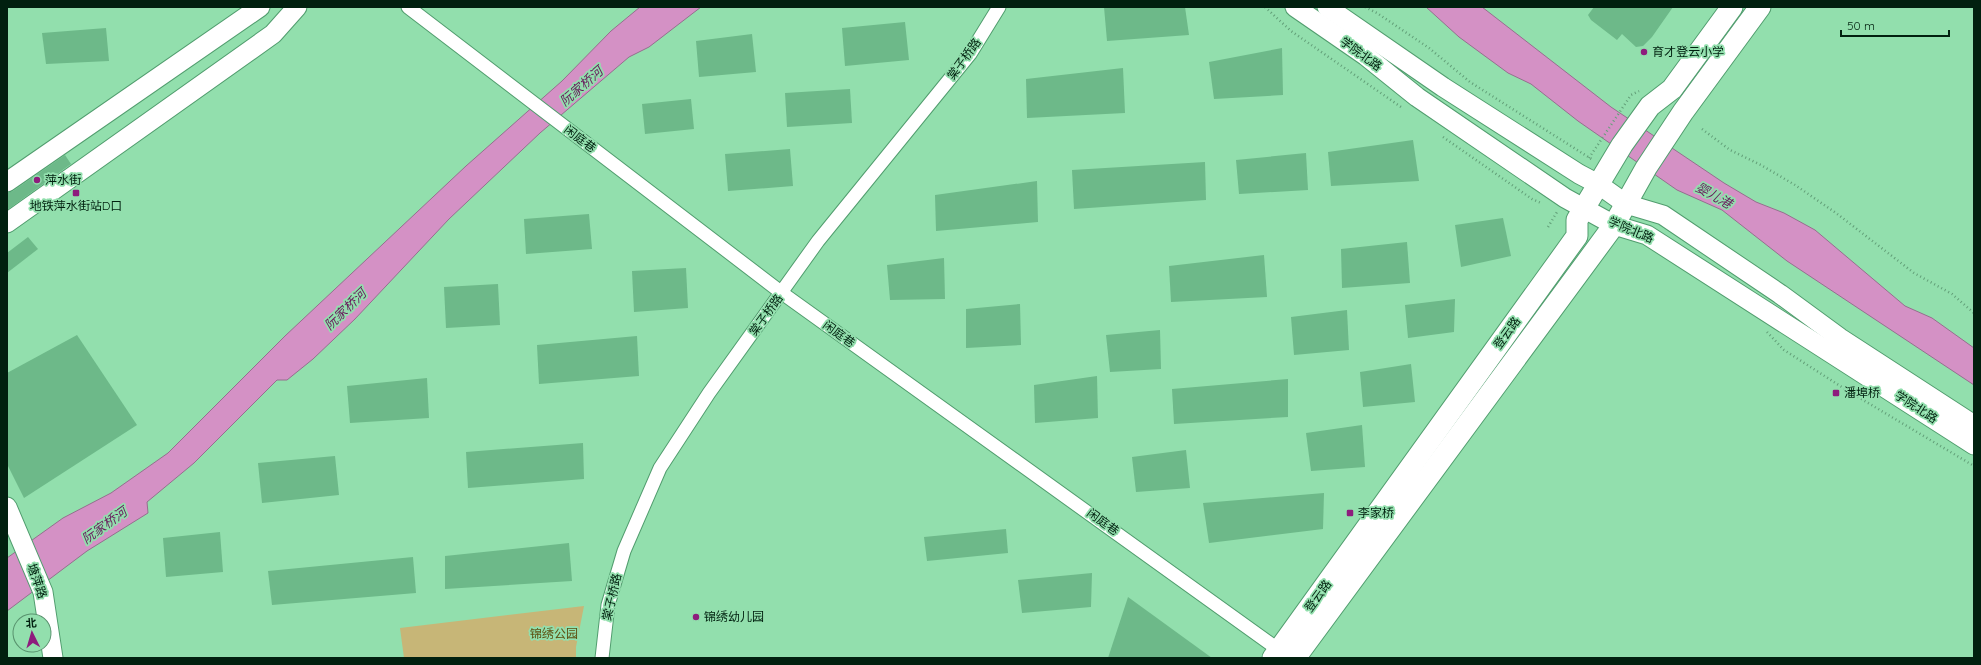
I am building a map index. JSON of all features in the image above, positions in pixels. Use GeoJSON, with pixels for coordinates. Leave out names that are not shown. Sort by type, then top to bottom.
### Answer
{"type":"FeatureCollection","features":[{"type":"Feature","properties":{"kind":"main road"},"geometry":{"type":"LineString","coordinates":[[7,182],[260,7]]}},
{"type":"Feature","properties":{"kind":"main road"},"geometry":{"type":"LineString","coordinates":[[7,223],[273,34],[297,7]]}},
{"type":"Feature","properties":{"kind":"main road","name":"学院北路"},"geometry":{"type":"LineString","coordinates":[[1295,7],[1366,56],[1417,98],[1565,198],[1584,207],[1614,225],[1647,235],[1974,445]]}},
{"type":"Feature","properties":{"kind":"main road","name":"学院北路"},"geometry":{"type":"LineString","coordinates":[[1327,7],[1443,87],[1579,174],[1598,184],[1626,204],[1662,215],[1780,294],[1840,338],[1974,425]]}},
{"type":"Feature","properties":{"kind":"main road","name":"登云路"},"geometry":{"type":"LineString","coordinates":[[1282,655],[1577,236],[1577,220],[1622,144],[1650,106],[1672,88],[1732,7]]}},
{"type":"Feature","properties":{"kind":"main road","name":"登云路"},"geometry":{"type":"LineString","coordinates":[[1282,655],[1614,225],[1650,161],[1683,112],[1760,7]]}},
{"type":"Feature","properties":{"kind":"main road","name":"塘萍路"},"geometry":{"type":"LineString","coordinates":[[7,507],[43,592],[53,658]]}},
{"type":"Feature","properties":{"kind":"street","name":"闲庭巷"},"geometry":{"type":"LineString","coordinates":[[408,7],[782,293],[1282,655]]}},
{"type":"Feature","properties":{"kind":"street","name":"棠子桥路"},"geometry":{"type":"LineString","coordinates":[[602,658],[608,605],[624,551],[660,468],[709,393],[818,241],[970,54],[999,7]]}},
{"type":"Feature","properties":{"kind":"path"},"geometry":{"type":"LineString","coordinates":[[1603,135],[1631,95]]}},
{"type":"Feature","properties":{"kind":"path"},"geometry":{"type":"LineString","coordinates":[[1702,129],[1730,150],[1761,164],[1795,185],[1836,213],[1914,273],[1952,294],[1974,313]]}},
{"type":"Feature","properties":{"kind":"green space","name":"锦绣公园"},"geometry":{"type":"Polygon","coordinates":[[[584,606],[576,647],[576,658],[404,658],[400,628],[584,606]]]}},
{"type":"Feature","properties":{"kind":"water","name":"阮家桥河"},"geometry":{"type":"Polygon","coordinates":[[[640,7],[701,7],[649,47],[629,57],[540,133],[449,219],[355,319],[313,359],[287,380],[277,380],[194,463],[147,502],[148,513],[87,551],[7,611],[7,558],[63,518],[111,493],[168,453],[285,336],[466,166],[562,81],[611,31],[640,7]]]}},
{"type":"Feature","properties":{"kind":"water","name":"婴儿港"},"geometry":{"type":"Polygon","coordinates":[[[1426,7],[1482,7],[1611,107],[1724,183],[1756,202],[1784,213],[1815,230],[1905,306],[1932,318],[1974,348],[1974,385],[1787,261],[1722,210],[1677,190],[1578,121],[1531,84],[1508,73],[1459,37],[1426,7]]]}},
{"type":"Feature","properties":{"kind":"building"},"geometry":{"type":"Polygon","coordinates":[[[1104,7],[1185,7],[1189,35],[1107,41],[1104,7]]]}},
{"type":"Feature","properties":{"kind":"building"},"geometry":{"type":"Polygon","coordinates":[[[1594,7],[1673,7],[1652,37],[1643,46],[1636,47],[1622,34],[1617,40],[1591,20],[1588,15],[1594,7]]]}},
{"type":"Feature","properties":{"kind":"building"},"geometry":{"type":"Polygon","coordinates":[[[905,22],[909,60],[845,66],[842,28],[905,22]]]}},
{"type":"Feature","properties":{"kind":"building"},"geometry":{"type":"Polygon","coordinates":[[[106,28],[109,61],[46,64],[42,33],[106,28]]]}},
{"type":"Feature","properties":{"kind":"building"},"geometry":{"type":"Polygon","coordinates":[[[752,34],[756,72],[699,77],[696,41],[752,34]]]}},
{"type":"Feature","properties":{"kind":"building"},"geometry":{"type":"Polygon","coordinates":[[[1282,48],[1283,95],[1214,99],[1209,62],[1282,48]]]}},
{"type":"Feature","properties":{"kind":"building"},"geometry":{"type":"Polygon","coordinates":[[[1123,68],[1125,113],[1027,118],[1026,79],[1123,68]]]}},
{"type":"Feature","properties":{"kind":"building"},"geometry":{"type":"Polygon","coordinates":[[[850,89],[852,123],[787,127],[785,93],[850,89]]]}},
{"type":"Feature","properties":{"kind":"building"},"geometry":{"type":"Polygon","coordinates":[[[691,99],[694,129],[645,134],[642,104],[691,99]]]}},
{"type":"Feature","properties":{"kind":"building"},"geometry":{"type":"Polygon","coordinates":[[[1413,140],[1419,181],[1331,186],[1328,152],[1413,140]]]}},
{"type":"Feature","properties":{"kind":"building"},"geometry":{"type":"Polygon","coordinates":[[[790,149],[793,186],[728,191],[725,154],[790,149]]]}},
{"type":"Feature","properties":{"kind":"building"},"geometry":{"type":"Polygon","coordinates":[[[1306,153],[1308,190],[1239,194],[1236,160],[1306,153]]]}},
{"type":"Feature","properties":{"kind":"building"},"geometry":{"type":"Polygon","coordinates":[[[65,155],[71,164],[7,210],[7,193],[13,191],[65,155]]]}},
{"type":"Feature","properties":{"kind":"building"},"geometry":{"type":"Polygon","coordinates":[[[1205,162],[1206,200],[1074,209],[1072,170],[1205,162]]]}},
{"type":"Feature","properties":{"kind":"building"},"geometry":{"type":"Polygon","coordinates":[[[1037,181],[1038,222],[936,231],[935,195],[1037,181]]]}},
{"type":"Feature","properties":{"kind":"building"},"geometry":{"type":"Polygon","coordinates":[[[589,214],[592,249],[526,254],[524,219],[589,214]]]}},
{"type":"Feature","properties":{"kind":"building"},"geometry":{"type":"Polygon","coordinates":[[[1503,218],[1511,256],[1461,267],[1455,225],[1503,218]]]}},
{"type":"Feature","properties":{"kind":"building"},"geometry":{"type":"Polygon","coordinates":[[[28,237],[38,249],[7,273],[7,253],[28,237]]]}},
{"type":"Feature","properties":{"kind":"building"},"geometry":{"type":"Polygon","coordinates":[[[1407,242],[1410,283],[1342,288],[1341,249],[1407,242]]]}},
{"type":"Feature","properties":{"kind":"building"},"geometry":{"type":"Polygon","coordinates":[[[1264,255],[1267,297],[1171,302],[1169,266],[1264,255]]]}},
{"type":"Feature","properties":{"kind":"building"},"geometry":{"type":"Polygon","coordinates":[[[944,258],[945,299],[890,300],[887,265],[944,258]]]}},
{"type":"Feature","properties":{"kind":"building"},"geometry":{"type":"Polygon","coordinates":[[[686,268],[688,308],[634,312],[632,271],[686,268]]]}},
{"type":"Feature","properties":{"kind":"building"},"geometry":{"type":"Polygon","coordinates":[[[498,284],[500,325],[446,328],[444,287],[498,284]]]}},
{"type":"Feature","properties":{"kind":"building"},"geometry":{"type":"Polygon","coordinates":[[[1455,299],[1454,332],[1408,338],[1405,305],[1455,299]]]}},
{"type":"Feature","properties":{"kind":"building"},"geometry":{"type":"Polygon","coordinates":[[[1020,304],[1021,345],[966,348],[966,309],[1020,304]]]}},
{"type":"Feature","properties":{"kind":"building"},"geometry":{"type":"Polygon","coordinates":[[[1347,310],[1349,350],[1294,355],[1291,317],[1347,310]]]}},
{"type":"Feature","properties":{"kind":"building"},"geometry":{"type":"Polygon","coordinates":[[[1160,330],[1161,369],[1110,372],[1106,335],[1160,330]]]}},
{"type":"Feature","properties":{"kind":"building"},"geometry":{"type":"Polygon","coordinates":[[[77,335],[137,425],[24,498],[7,464],[7,373],[77,335]]]}},
{"type":"Feature","properties":{"kind":"building"},"geometry":{"type":"Polygon","coordinates":[[[637,336],[639,376],[539,384],[537,345],[637,336]]]}},
{"type":"Feature","properties":{"kind":"building"},"geometry":{"type":"Polygon","coordinates":[[[1411,364],[1415,402],[1363,407],[1360,372],[1411,364]]]}},
{"type":"Feature","properties":{"kind":"building"},"geometry":{"type":"Polygon","coordinates":[[[1097,376],[1098,418],[1035,423],[1034,385],[1097,376]]]}},
{"type":"Feature","properties":{"kind":"building"},"geometry":{"type":"Polygon","coordinates":[[[427,378],[429,418],[350,423],[347,386],[427,378]]]}},
{"type":"Feature","properties":{"kind":"building"},"geometry":{"type":"Polygon","coordinates":[[[1288,379],[1288,417],[1174,424],[1172,389],[1288,379]]]}},
{"type":"Feature","properties":{"kind":"building"},"geometry":{"type":"Polygon","coordinates":[[[1362,425],[1365,467],[1311,471],[1306,433],[1362,425]]]}},
{"type":"Feature","properties":{"kind":"building"},"geometry":{"type":"Polygon","coordinates":[[[583,443],[584,479],[468,488],[466,452],[583,443]]]}},
{"type":"Feature","properties":{"kind":"building"},"geometry":{"type":"Polygon","coordinates":[[[1186,450],[1190,488],[1136,492],[1132,457],[1186,450]]]}},
{"type":"Feature","properties":{"kind":"building"},"geometry":{"type":"Polygon","coordinates":[[[335,456],[339,495],[262,503],[258,463],[335,456]]]}},
{"type":"Feature","properties":{"kind":"building"},"geometry":{"type":"Polygon","coordinates":[[[1324,493],[1323,529],[1209,543],[1203,503],[1324,493]]]}},
{"type":"Feature","properties":{"kind":"building"},"geometry":{"type":"Polygon","coordinates":[[[1006,529],[1008,553],[927,561],[924,537],[1006,529]]]}},
{"type":"Feature","properties":{"kind":"building"},"geometry":{"type":"Polygon","coordinates":[[[220,532],[223,572],[166,577],[163,538],[220,532]]]}},
{"type":"Feature","properties":{"kind":"building"},"geometry":{"type":"Polygon","coordinates":[[[569,543],[572,581],[445,589],[445,556],[569,543]]]}},
{"type":"Feature","properties":{"kind":"building"},"geometry":{"type":"Polygon","coordinates":[[[413,557],[416,593],[272,605],[268,571],[413,557]]]}},
{"type":"Feature","properties":{"kind":"building"},"geometry":{"type":"Polygon","coordinates":[[[1092,573],[1091,607],[1022,613],[1018,580],[1092,573]]]}},
{"type":"Feature","properties":{"kind":"building"},"geometry":{"type":"Polygon","coordinates":[[[1128,597],[1212,658],[1108,658],[1128,597]]]}},
{"type":"Feature","properties":{"kind":"place","name":"育才登云小学"},"geometry":{"type":"Point","coordinates":[1644,52]}},
{"type":"Feature","properties":{"kind":"place","name":"萍水街"},"geometry":{"type":"Point","coordinates":[37,180]}},
{"type":"Feature","properties":{"kind":"place","name":"地铁萍水街站D口"},"geometry":{"type":"Point","coordinates":[76,193]}},
{"type":"Feature","properties":{"kind":"place","name":"潘埠桥"},"geometry":{"type":"Point","coordinates":[1836,393]}},
{"type":"Feature","properties":{"kind":"place","name":"李家桥"},"geometry":{"type":"Point","coordinates":[1350,513]}},
{"type":"Feature","properties":{"kind":"place","name":"锦绣幼儿园"},"geometry":{"type":"Point","coordinates":[696,617]}}]}
